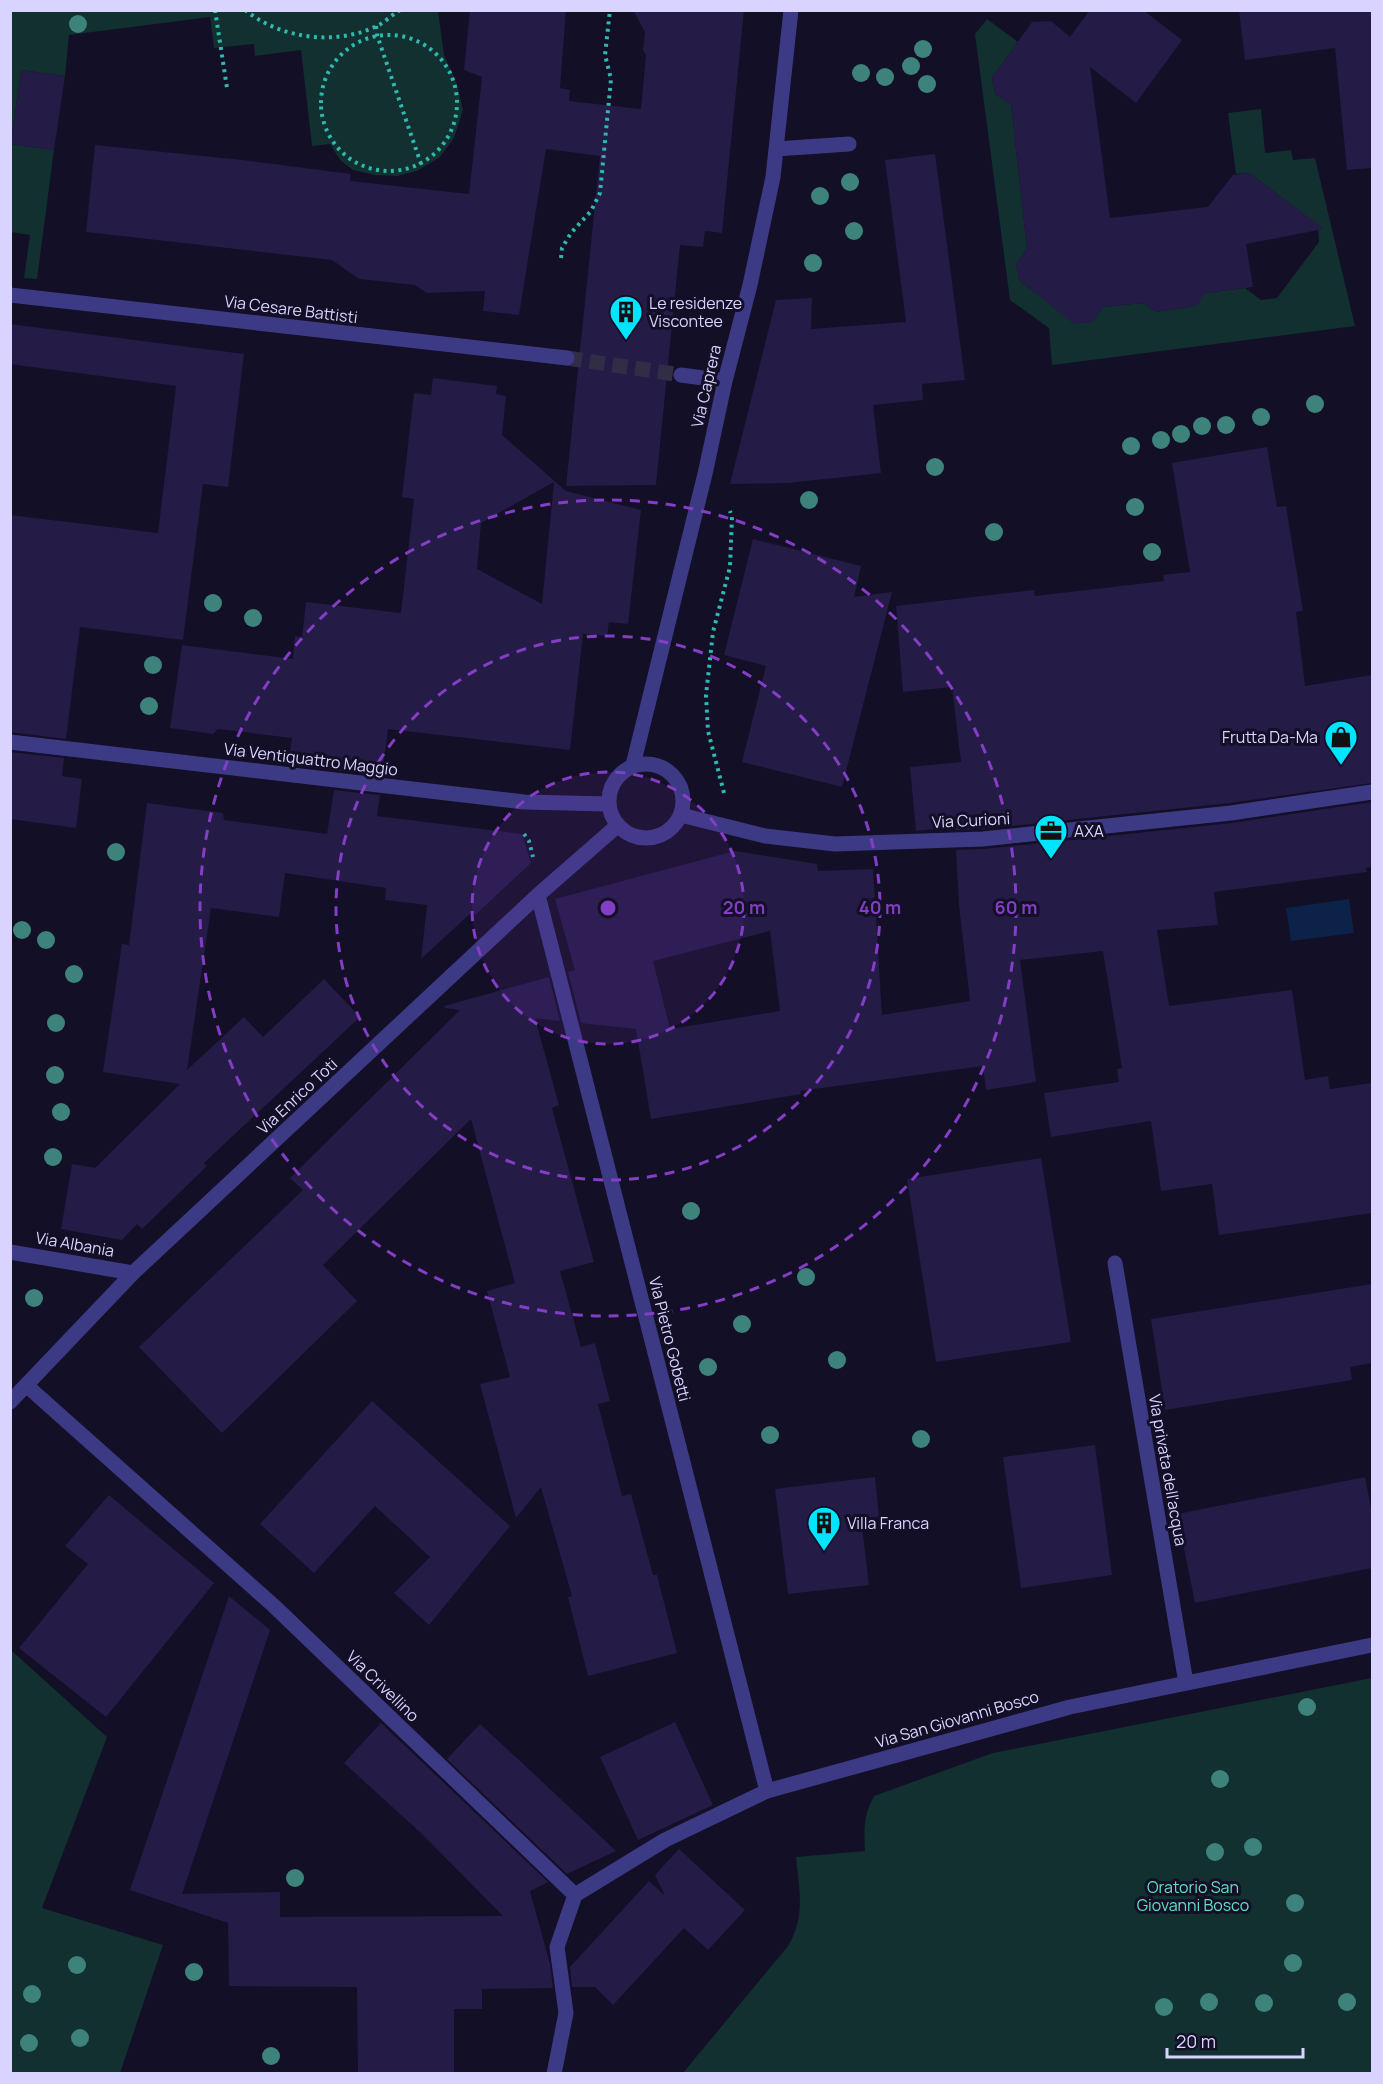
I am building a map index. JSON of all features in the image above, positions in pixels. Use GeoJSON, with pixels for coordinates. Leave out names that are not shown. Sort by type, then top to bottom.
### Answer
{"type":"FeatureCollection","features":[{"type":"Feature","properties":{"kind":"street","name":"Via Caprera"},"geometry":{"type":"LineString","coordinates":[[633,765],[750,285],[773,177],[791,10]]}},
{"type":"Feature","properties":{"kind":"street"},"geometry":{"type":"LineString","coordinates":[[776,149],[849,144]]}},
{"type":"Feature","properties":{"kind":"street","name":"Via Cesare Battisti"},"geometry":{"type":"LineString","coordinates":[[10,295],[567,358]]}},
{"type":"Feature","properties":{"kind":"street"},"geometry":{"type":"LineString","coordinates":[[681,375],[725,381]]}},
{"type":"Feature","properties":{"kind":"street","name":"Via Ventiquattro Maggio"},"geometry":{"type":"LineString","coordinates":[[10,742],[524,802],[608,804]]}},
{"type":"Feature","properties":{"kind":"street"},"geometry":{"type":"LineString","coordinates":[[633,765],[657,765],[669,771],[677,779],[682,790],[684,803],[681,815],[674,826],[664,834],[652,838],[639,838],[627,834],[617,826],[611,816],[608,804],[615,780],[633,765]]}},
{"type":"Feature","properties":{"kind":"street","name":"Via Curioni"},"geometry":{"type":"LineString","coordinates":[[681,815],[765,836],[835,844],[983,839],[1231,813],[1372,792]]}},
{"type":"Feature","properties":{"kind":"street","name":"Via Enrico Toti"},"geometry":{"type":"LineString","coordinates":[[10,1402],[133,1273],[538,895],[617,826]]}},
{"type":"Feature","properties":{"kind":"street","name":"Via Pietro Gobetti"},"geometry":{"type":"LineString","coordinates":[[538,895],[767,1791]]}},
{"type":"Feature","properties":{"kind":"street","name":"Via Albania"},"geometry":{"type":"LineString","coordinates":[[10,1252],[133,1273]]}},
{"type":"Feature","properties":{"kind":"street","name":"Via privata dell'acqua"},"geometry":{"type":"LineString","coordinates":[[1115,1263],[1186,1683]]}},
{"type":"Feature","properties":{"kind":"street","name":"Via Crivellino"},"geometry":{"type":"LineString","coordinates":[[26,1385],[274,1606],[575,1895]]}},
{"type":"Feature","properties":{"kind":"street","name":"Via San Giovanni Bosco"},"geometry":{"type":"LineString","coordinates":[[575,1895],[665,1840],[767,1791],[1070,1707],[1372,1645]]}},
{"type":"Feature","properties":{"kind":"street"},"geometry":{"type":"LineString","coordinates":[[554,2073],[566,2013],[557,1947],[575,1895]]}},
{"type":"Feature","properties":{"kind":"path"},"geometry":{"type":"LineString","coordinates":[[215,10],[227,88]]}},
{"type":"Feature","properties":{"kind":"path"},"geometry":{"type":"LineString","coordinates":[[245,10],[259,21],[296,35],[337,37],[376,26],[400,10]]}},
{"type":"Feature","properties":{"kind":"path"},"geometry":{"type":"LineString","coordinates":[[561,258],[562,248],[571,233],[591,211],[600,193],[611,79],[605,55],[610,10]]}},
{"type":"Feature","properties":{"kind":"path"},"geometry":{"type":"LineString","coordinates":[[376,26],[377,35],[421,164]]}},
{"type":"Feature","properties":{"kind":"path"},"geometry":{"type":"LineString","coordinates":[[377,35],[399,35],[419,41],[437,54],[449,71],[456,92],[457,113],[454,123],[450,134],[438,151],[421,164],[398,171],[375,170],[353,162],[335,146],[323,125],[320,102],[324,78],[336,58],[355,44],[377,35]]}},
{"type":"Feature","properties":{"kind":"path"},"geometry":{"type":"LineString","coordinates":[[729,508],[732,517],[729,567],[713,632],[706,695],[708,731],[724,792],[729,800]]}},
{"type":"Feature","properties":{"kind":"green space"},"geometry":{"type":"Polygon","coordinates":[[[11,11],[438,11],[444,55],[457,84],[463,110],[454,138],[440,157],[417,171],[397,176],[375,175],[353,170],[340,160],[330,144],[312,146],[301,50],[255,56],[254,44],[214,48],[210,17],[69,35],[65,76],[21,70],[11,144],[11,11]]]}},
{"type":"Feature","properties":{"kind":"green space"},"geometry":{"type":"Polygon","coordinates":[[[987,19],[1018,42],[992,78],[995,94],[1011,104],[1027,249],[1016,264],[1020,281],[1074,323],[1092,322],[1103,307],[1143,303],[1156,312],[1195,306],[1205,293],[1245,288],[1261,300],[1277,298],[1319,242],[1318,225],[1249,173],[1236,174],[1228,113],[1261,109],[1265,153],[1291,150],[1293,160],[1315,158],[1355,326],[1052,365],[1049,328],[1010,300],[975,34],[987,19]]]}},
{"type":"Feature","properties":{"kind":"green space"},"geometry":{"type":"Polygon","coordinates":[[[11,144],[54,150],[37,279],[24,278],[30,235],[11,232],[11,144]]]}},
{"type":"Feature","properties":{"kind":"green space"},"geometry":{"type":"Polygon","coordinates":[[[11,1650],[107,1737],[42,1908],[163,1945],[120,2073],[11,2073],[11,1650]]]}},
{"type":"Feature","properties":{"kind":"green space","name":"Oratorio San Giovanni Bosco"},"geometry":{"type":"Polygon","coordinates":[[[1372,1678],[1372,2073],[683,2073],[788,1946],[794,1935],[800,1903],[796,1857],[865,1851],[865,1823],[874,1796],[993,1753],[1372,1678]]]}},
{"type":"Feature","properties":{"kind":"water"},"geometry":{"type":"Polygon","coordinates":[[[1349,899],[1354,933],[1291,941],[1286,908],[1349,899]]]}},
{"type":"Feature","properties":{"kind":"building","name":"Le residenze Viscontee"},"geometry":{"type":"Polygon","coordinates":[[[470,10],[566,10],[560,88],[570,90],[569,101],[641,109],[646,55],[643,50],[645,32],[633,10],[744,10],[722,233],[705,231],[703,247],[680,245],[656,485],[566,486],[600,156],[546,149],[519,315],[483,311],[485,291],[427,293],[415,285],[359,279],[332,260],[86,232],[95,145],[351,174],[350,181],[469,194],[482,77],[464,70],[470,10]]]}},
{"type":"Feature","properties":{"kind":"building"},"geometry":{"type":"Polygon","coordinates":[[[1090,10],[1143,10],[1182,40],[1136,103],[1090,67],[1110,218],[1208,207],[1233,175],[1249,173],[1324,229],[1246,244],[1253,287],[1205,293],[1196,306],[1156,312],[1143,303],[1103,307],[1092,322],[1074,324],[1020,281],[1016,264],[1027,249],[1011,104],[995,94],[992,78],[1032,22],[1051,21],[1070,37],[1090,10]]]}},
{"type":"Feature","properties":{"kind":"building"},"geometry":{"type":"Polygon","coordinates":[[[1239,10],[1372,10],[1372,168],[1347,170],[1335,48],[1245,60],[1239,10]]]}},
{"type":"Feature","properties":{"kind":"building"},"geometry":{"type":"Polygon","coordinates":[[[21,70],[65,76],[54,150],[11,144],[21,70]]]}},
{"type":"Feature","properties":{"kind":"building"},"geometry":{"type":"Polygon","coordinates":[[[935,154],[965,380],[922,384],[923,400],[873,405],[881,473],[788,483],[730,484],[776,300],[812,298],[811,329],[906,322],[885,160],[935,154]]]}},
{"type":"Feature","properties":{"kind":"building"},"geometry":{"type":"Polygon","coordinates":[[[10,324],[244,354],[228,487],[203,484],[183,640],[80,627],[66,739],[10,732],[10,515],[158,533],[176,386],[10,364],[10,324]]]}},
{"type":"Feature","properties":{"kind":"building"},"geometry":{"type":"Polygon","coordinates":[[[433,378],[497,386],[496,394],[506,396],[502,435],[566,491],[641,510],[628,624],[609,622],[607,636],[583,634],[570,750],[388,729],[382,776],[336,770],[337,764],[289,759],[292,738],[218,729],[213,734],[170,728],[182,645],[293,659],[295,636],[302,637],[306,602],[401,613],[414,499],[402,497],[414,393],[431,395],[433,378]],[[554,482],[481,523],[477,569],[542,604],[554,482]]]}},
{"type":"Feature","properties":{"kind":"building"},"geometry":{"type":"Polygon","coordinates":[[[1267,447],[1277,507],[1286,506],[1303,611],[1296,612],[1305,686],[1372,675],[1372,783],[1230,803],[982,829],[955,830],[955,827],[916,831],[910,767],[961,762],[952,687],[903,692],[896,606],[1034,590],[1035,596],[1164,581],[1163,575],[1190,572],[1172,463],[1267,447]]]}},
{"type":"Feature","properties":{"kind":"building"},"geometry":{"type":"Polygon","coordinates":[[[753,539],[861,566],[854,597],[892,592],[842,787],[742,762],[766,666],[724,655],[753,539]]]}},
{"type":"Feature","properties":{"kind":"building"},"geometry":{"type":"Polygon","coordinates":[[[10,752],[64,758],[62,776],[82,779],[76,828],[10,819],[10,752]]]}},
{"type":"Feature","properties":{"kind":"building"},"geometry":{"type":"Polygon","coordinates":[[[334,790],[380,795],[377,816],[522,834],[531,863],[475,915],[472,912],[421,959],[427,905],[385,900],[386,888],[285,873],[279,917],[211,908],[187,1070],[244,1017],[263,1037],[324,979],[360,1017],[204,1163],[207,1166],[142,1229],[137,1224],[122,1240],[61,1229],[72,1164],[95,1168],[180,1084],[103,1072],[122,944],[129,945],[147,803],[223,813],[224,820],[327,834],[334,790]]]}},
{"type":"Feature","properties":{"kind":"building"},"geometry":{"type":"Polygon","coordinates":[[[1372,802],[1372,867],[1366,868],[1367,872],[1214,892],[1218,925],[1157,930],[1169,1006],[1292,990],[1305,1080],[1328,1076],[1330,1089],[1372,1083],[1372,1213],[1219,1235],[1212,1184],[1161,1191],[1151,1121],[1051,1137],[1044,1093],[1119,1082],[1117,1069],[1122,1068],[1103,951],[1020,960],[1036,1082],[986,1090],[983,1066],[800,1091],[801,1094],[651,1119],[636,1029],[581,1023],[568,972],[575,970],[555,899],[735,851],[817,864],[818,871],[873,869],[882,1015],[970,1001],[959,905],[956,850],[1232,823],[1372,802]],[[770,931],[653,961],[670,1029],[780,1011],[770,931]]]}},
{"type":"Feature","properties":{"kind":"building"},"geometry":{"type":"Polygon","coordinates":[[[549,977],[560,1021],[535,1018],[559,1105],[552,1108],[594,1262],[560,1271],[581,1347],[595,1343],[610,1401],[598,1404],[622,1496],[631,1494],[653,1575],[657,1575],[677,1653],[588,1676],[568,1597],[572,1596],[541,1487],[516,1518],[480,1384],[510,1377],[487,1291],[515,1283],[471,1119],[323,1265],[357,1301],[222,1433],[139,1347],[303,1190],[290,1178],[460,1010],[444,1006],[549,977]]]}},
{"type":"Feature","properties":{"kind":"building"},"geometry":{"type":"Polygon","coordinates":[[[1041,1158],[1071,1342],[936,1362],[907,1179],[1041,1158]]]}},
{"type":"Feature","properties":{"kind":"building"},"geometry":{"type":"Polygon","coordinates":[[[1372,1284],[1372,1363],[1350,1367],[1352,1380],[1165,1410],[1151,1319],[1372,1284]]]}},
{"type":"Feature","properties":{"kind":"building"},"geometry":{"type":"Polygon","coordinates":[[[372,1401],[510,1526],[429,1625],[394,1593],[430,1557],[375,1506],[314,1573],[260,1524],[372,1401]]]}},
{"type":"Feature","properties":{"kind":"building"},"geometry":{"type":"Polygon","coordinates":[[[1095,1445],[1112,1575],[1021,1588],[1003,1457],[1095,1445]]]}},
{"type":"Feature","properties":{"kind":"building","name":"Villa Franca"},"geometry":{"type":"Polygon","coordinates":[[[875,1477],[879,1517],[861,1518],[869,1585],[788,1594],[775,1489],[875,1477]]]}},
{"type":"Feature","properties":{"kind":"building"},"geometry":{"type":"Polygon","coordinates":[[[1365,1477],[1372,1513],[1372,1568],[1195,1603],[1177,1514],[1365,1477]]]}},
{"type":"Feature","properties":{"kind":"building"},"geometry":{"type":"Polygon","coordinates":[[[109,1495],[214,1583],[106,1717],[19,1648],[88,1564],[65,1546],[109,1495]]]}},
{"type":"Feature","properties":{"kind":"building"},"geometry":{"type":"Polygon","coordinates":[[[229,1596],[270,1630],[182,1894],[280,1892],[280,1917],[503,1916],[422,1834],[344,1763],[381,1723],[548,1882],[530,1891],[550,1964],[553,1988],[482,1989],[482,2009],[454,2009],[454,2073],[358,2073],[357,1987],[229,1986],[228,1923],[130,1890],[229,1596]]]}},
{"type":"Feature","properties":{"kind":"building"},"geometry":{"type":"Polygon","coordinates":[[[675,1722],[713,1805],[638,1840],[600,1757],[675,1722]]]}},
{"type":"Feature","properties":{"kind":"building"},"geometry":{"type":"Polygon","coordinates":[[[480,1724],[616,1851],[567,1874],[447,1759],[480,1724]]]}},
{"type":"Feature","properties":{"kind":"building"},"geometry":{"type":"Polygon","coordinates":[[[679,1849],[745,1910],[708,1950],[684,1928],[613,2005],[595,1987],[572,1987],[570,1967],[649,1881],[665,1896],[655,1875],[679,1849]]]}},
{"type":"Feature","properties":{"kind":"tunnel"},"geometry":{"type":"LineString","coordinates":[[567,358],[681,375]]}},
{"type":"Feature","properties":{"kind":"place","name":"Le residenze Viscontee"},"geometry":{"type":"Point","coordinates":[626,341]}},
{"type":"Feature","properties":{"kind":"place","name":"Frutta Da-Ma"},"geometry":{"type":"Point","coordinates":[1341,766]}},
{"type":"Feature","properties":{"kind":"place","name":"AXA"},"geometry":{"type":"Point","coordinates":[1051,860]}},
{"type":"Feature","properties":{"kind":"place","name":"Villa Franca"},"geometry":{"type":"Point","coordinates":[824,1552]}}]}
